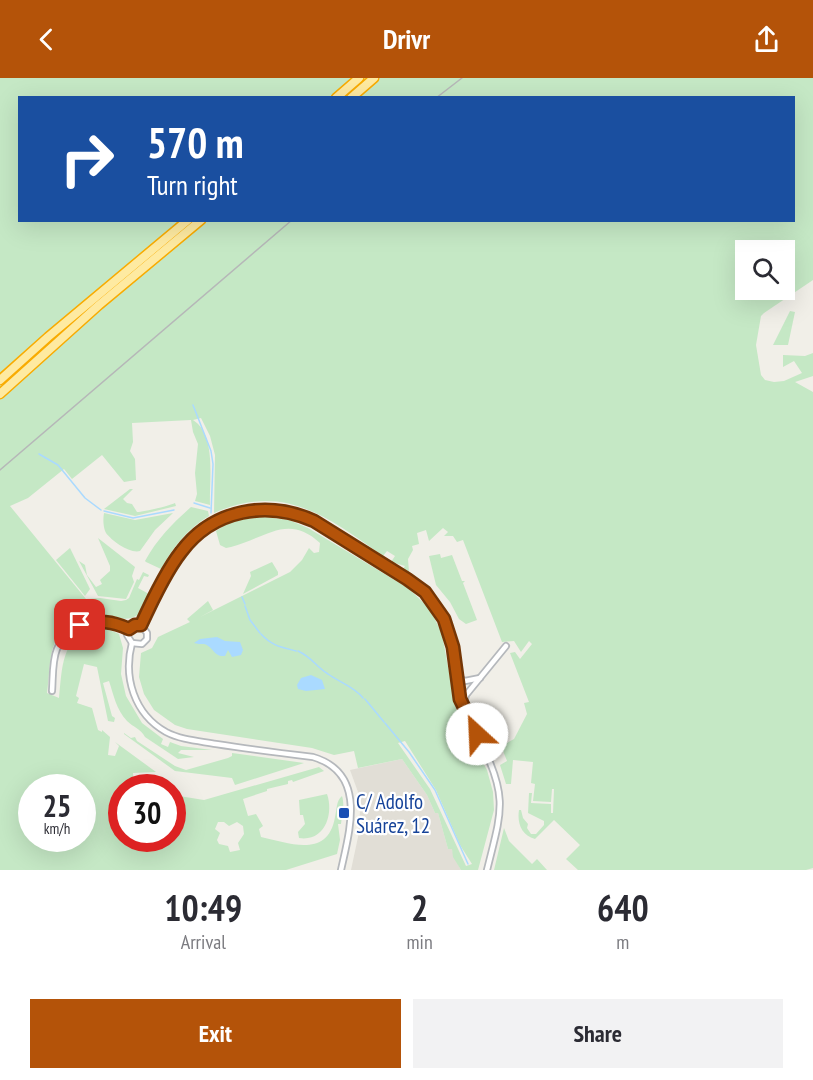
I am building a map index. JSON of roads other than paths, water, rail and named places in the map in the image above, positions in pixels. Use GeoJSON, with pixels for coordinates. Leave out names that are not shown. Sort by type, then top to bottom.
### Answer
{"type":"FeatureCollection","features":[{"type":"Feature","properties":{"kind":"highway"},"geometry":{"type":"LineString","coordinates":[[338,96],[359,78]]}},
{"type":"Feature","properties":{"kind":"highway"},"geometry":{"type":"LineString","coordinates":[[353,96],[375,78]]}},
{"type":"Feature","properties":{"kind":"highway"},"geometry":{"type":"LineString","coordinates":[[0,380],[186,222]]}},
{"type":"Feature","properties":{"kind":"highway"},"geometry":{"type":"LineString","coordinates":[[0,394],[99,305],[199,222]]}},
{"type":"Feature","properties":{"kind":"street"},"geometry":{"type":"LineString","coordinates":[[141,625],[180,552],[197,535],[212,524],[236,513],[263,509],[280,510],[314,521],[422,589],[439,611],[450,633],[458,691],[494,769],[501,797],[499,821],[487,870]]}},
{"type":"Feature","properties":{"kind":"street"},"geometry":{"type":"LineString","coordinates":[[52,691],[56,651],[67,635],[80,625],[97,621],[114,622],[129,629]]}},
{"type":"Feature","properties":{"kind":"street"},"geometry":{"type":"LineString","coordinates":[[132,644],[142,644],[147,639],[146,629],[141,625],[135,625],[129,629],[127,635],[132,644],[128,669],[133,693],[151,722],[167,732],[190,740],[312,757],[326,762],[339,772],[349,790],[351,806],[349,832],[341,870]]}},
{"type":"Feature","properties":{"kind":"street"},"geometry":{"type":"LineString","coordinates":[[463,706],[466,695],[506,646]]}},
{"type":"Feature","properties":{"kind":"street"},"geometry":{"type":"LineString","coordinates":[[455,676],[465,681],[480,678]]}},
{"type":"Feature","properties":{"kind":"water"},"geometry":{"type":"Polygon","coordinates":[[[217,637],[225,641],[240,642],[243,650],[241,655],[232,657],[228,650],[225,656],[221,656],[207,645],[194,643],[200,639],[217,637]]]}},
{"type":"Feature","properties":{"kind":"water"},"geometry":{"type":"Polygon","coordinates":[[[311,675],[322,680],[325,689],[306,691],[298,689],[297,685],[301,678],[311,675]]]}},
{"type":"Feature","properties":{"kind":"waterway"},"geometry":{"type":"LineString","coordinates":[[193,405],[211,451],[213,464],[211,513]]}},
{"type":"Feature","properties":{"kind":"waterway"},"geometry":{"type":"LineString","coordinates":[[39,454],[58,465],[85,498],[101,510]]}},
{"type":"Feature","properties":{"kind":"waterway"},"geometry":{"type":"LineString","coordinates":[[194,503],[210,508]]}},
{"type":"Feature","properties":{"kind":"waterway"},"geometry":{"type":"LineString","coordinates":[[104,511],[133,518],[174,510]]}},
{"type":"Feature","properties":{"kind":"waterway"},"geometry":{"type":"LineString","coordinates":[[242,597],[245,604]]}},
{"type":"Feature","properties":{"kind":"waterway"},"geometry":{"type":"LineString","coordinates":[[245,606],[250,620],[260,633]]}},
{"type":"Feature","properties":{"kind":"waterway"},"geometry":{"type":"LineString","coordinates":[[261,634],[273,644],[296,651]]}},
{"type":"Feature","properties":{"kind":"waterway"},"geometry":{"type":"LineString","coordinates":[[298,651],[363,698]]}},
{"type":"Feature","properties":{"kind":"waterway"},"geometry":{"type":"LineString","coordinates":[[365,699],[384,722]]}},
{"type":"Feature","properties":{"kind":"waterway"},"geometry":{"type":"LineString","coordinates":[[385,723],[409,752],[435,790],[468,864]]}},
{"type":"Feature","properties":{"kind":"tram line"},"geometry":{"type":"LineString","coordinates":[[439,96],[462,78]]}},
{"type":"Feature","properties":{"kind":"tram line"},"geometry":{"type":"LineString","coordinates":[[0,470],[290,222]]}},
{"type":"Feature","properties":{"kind":"place","name":"C/ Adolfo Suárez, 12"},"geometry":{"type":"Point","coordinates":[344,813]}}]}
